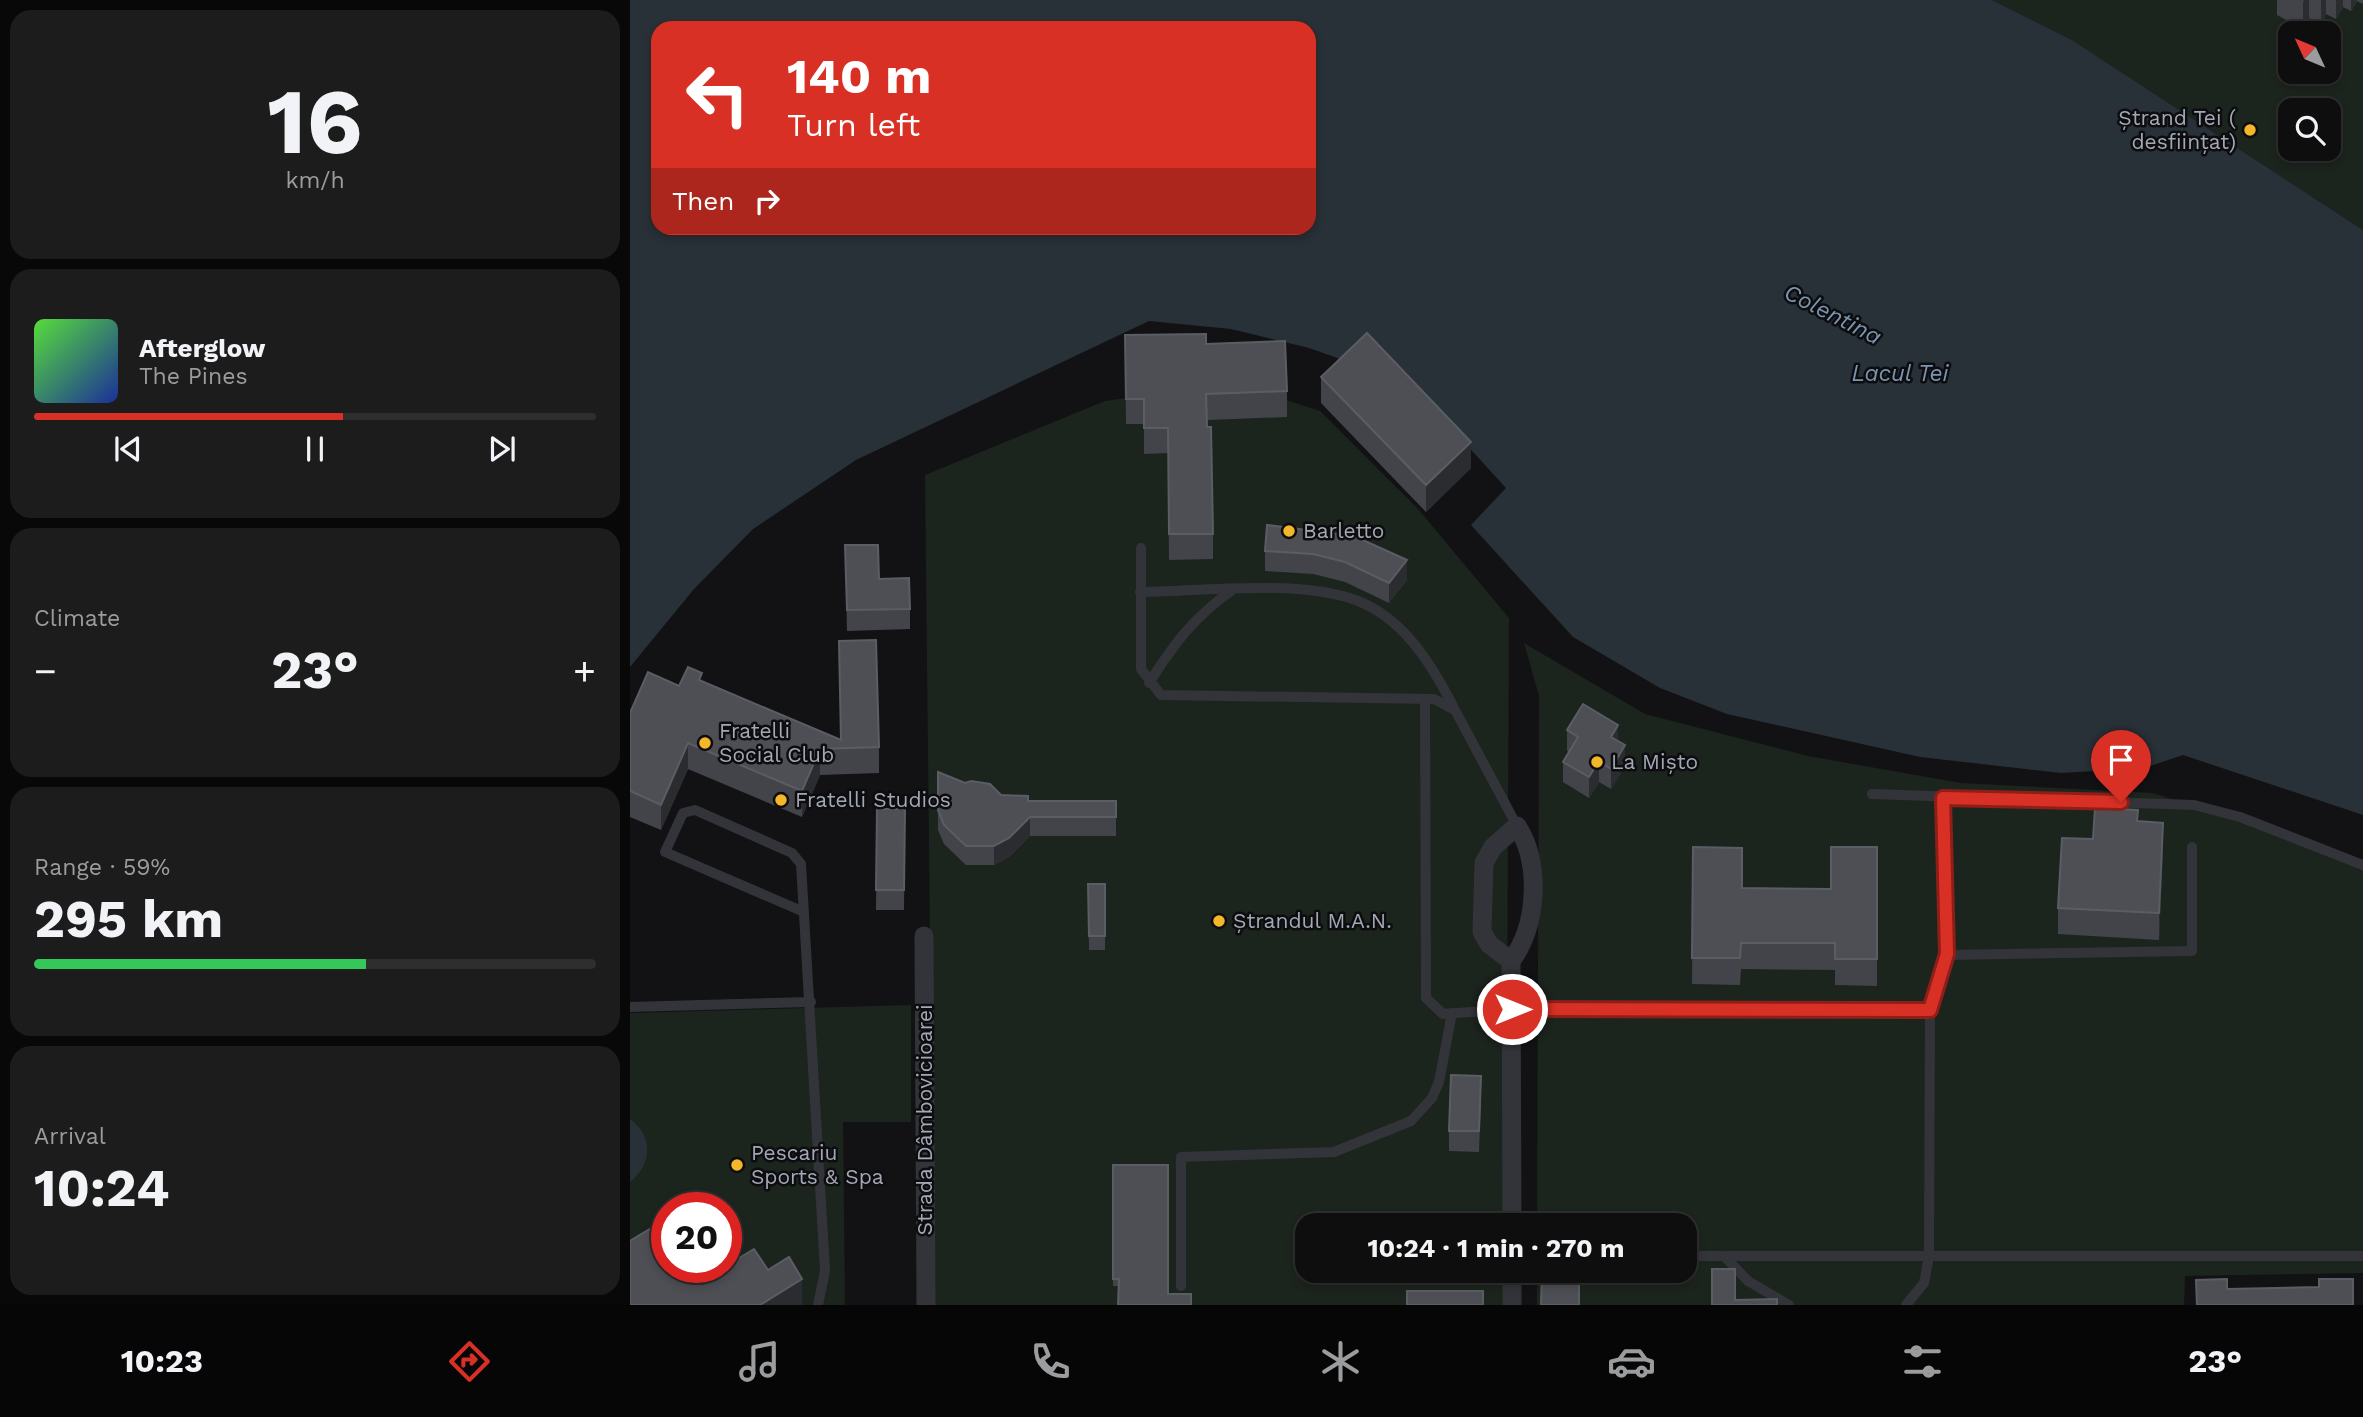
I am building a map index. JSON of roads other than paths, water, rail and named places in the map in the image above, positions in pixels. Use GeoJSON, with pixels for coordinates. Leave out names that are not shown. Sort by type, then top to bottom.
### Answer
{"type":"FeatureCollection","features":[{"type":"Feature","properties":{"kind":"street"},"geometry":{"type":"LineString","coordinates":[[1511,961],[1489,944],[1482,932],[1484,863],[1493,847],[1517,826],[1529,843],[1532,867],[1530,925],[1523,946],[1511,961],[1512,1213]]}},
{"type":"Feature","properties":{"kind":"street","name":"Strada Dâmbovicioarei"},"geometry":{"type":"LineString","coordinates":[[924,936],[926,1305]]}},
{"type":"Feature","properties":{"kind":"street"},"geometry":{"type":"LineString","coordinates":[[1512,1283],[1512,1305]]}},
{"type":"Feature","properties":{"kind":"lane"},"geometry":{"type":"LineString","coordinates":[[1141,548],[1140,669],[1161,695],[1426,698],[1445,702],[1455,710]]}},
{"type":"Feature","properties":{"kind":"lane"},"geometry":{"type":"LineString","coordinates":[[1149,683],[1180,635],[1207,608],[1231,590]]}},
{"type":"Feature","properties":{"kind":"lane"},"geometry":{"type":"LineString","coordinates":[[1140,592],[1294,590],[1330,593],[1360,602],[1392,623],[1415,644],[1436,674],[1517,826]]}},
{"type":"Feature","properties":{"kind":"lane"},"geometry":{"type":"LineString","coordinates":[[1426,698],[1426,998],[1436,1010],[1452,1013],[1512,1009],[1930,1010]]}},
{"type":"Feature","properties":{"kind":"lane"},"geometry":{"type":"LineString","coordinates":[[1872,794],[2194,805],[2253,822],[2363,865]]}},
{"type":"Feature","properties":{"kind":"lane"},"geometry":{"type":"LineString","coordinates":[[1906,1305],[1924,1283],[1929,1256],[1930,1010],[1947,954],[1943,798]]}},
{"type":"Feature","properties":{"kind":"lane"},"geometry":{"type":"LineString","coordinates":[[804,912],[665,852],[683,813],[695,810],[797,856],[801,864],[811,1002],[825,1271],[818,1305]]}},
{"type":"Feature","properties":{"kind":"lane"},"geometry":{"type":"LineString","coordinates":[[1947,954],[2192,951],[2192,847]]}},
{"type":"Feature","properties":{"kind":"lane"},"geometry":{"type":"LineString","coordinates":[[630,1007],[811,1002]]}},
{"type":"Feature","properties":{"kind":"lane"},"geometry":{"type":"LineString","coordinates":[[1181,1286],[1181,1157],[1334,1152],[1411,1121],[1432,1098],[1438,1082],[1452,1013]]}},
{"type":"Feature","properties":{"kind":"lane"},"geometry":{"type":"LineString","coordinates":[[1697,1256],[2363,1256]]}},
{"type":"Feature","properties":{"kind":"lane"},"geometry":{"type":"LineString","coordinates":[[1724,1256],[1748,1281],[1789,1305]]}},
{"type":"Feature","properties":{"kind":"water","name":"Lacul Tei"},"geometry":{"type":"Polygon","coordinates":[[[630,0],[1992,0],[2072,40],[2363,230],[2363,815],[2183,755],[2144,768],[2061,773],[1920,757],[1727,714],[1660,688],[1573,637],[1471,525],[1506,488],[1367,336],[1343,360],[1309,348],[1231,329],[1149,321],[856,460],[753,529],[694,589],[630,667],[630,0]]]}},
{"type":"Feature","properties":{"kind":"water"},"geometry":{"type":"Polygon","coordinates":[[[630,1119],[643,1134],[647,1150],[643,1167],[630,1182],[630,1119]]]}},
{"type":"Feature","properties":{"kind":"place","name":"Ștrand Tei ( desființat)"},"geometry":{"type":"Point","coordinates":[2250,130]}},
{"type":"Feature","properties":{"kind":"place","name":"Barletto"},"geometry":{"type":"Point","coordinates":[1289,531]}},
{"type":"Feature","properties":{"kind":"place","name":"Fratelli Social Club"},"geometry":{"type":"Point","coordinates":[705,743]}},
{"type":"Feature","properties":{"kind":"place","name":"La Mișto"},"geometry":{"type":"Point","coordinates":[1597,762]}},
{"type":"Feature","properties":{"kind":"place","name":"Fratelli Studios"},"geometry":{"type":"Point","coordinates":[781,800]}},
{"type":"Feature","properties":{"kind":"place","name":"Ștrandul M.A.N."},"geometry":{"type":"Point","coordinates":[1219,921]}},
{"type":"Feature","properties":{"kind":"place","name":"Pescariu Sports & Spa"},"geometry":{"type":"Point","coordinates":[737,1165]}},
{"type":"Feature","properties":{"kind":"water label","name":"Colentina"},"geometry":{"type":"Point","coordinates":[1833,314]}}]}
